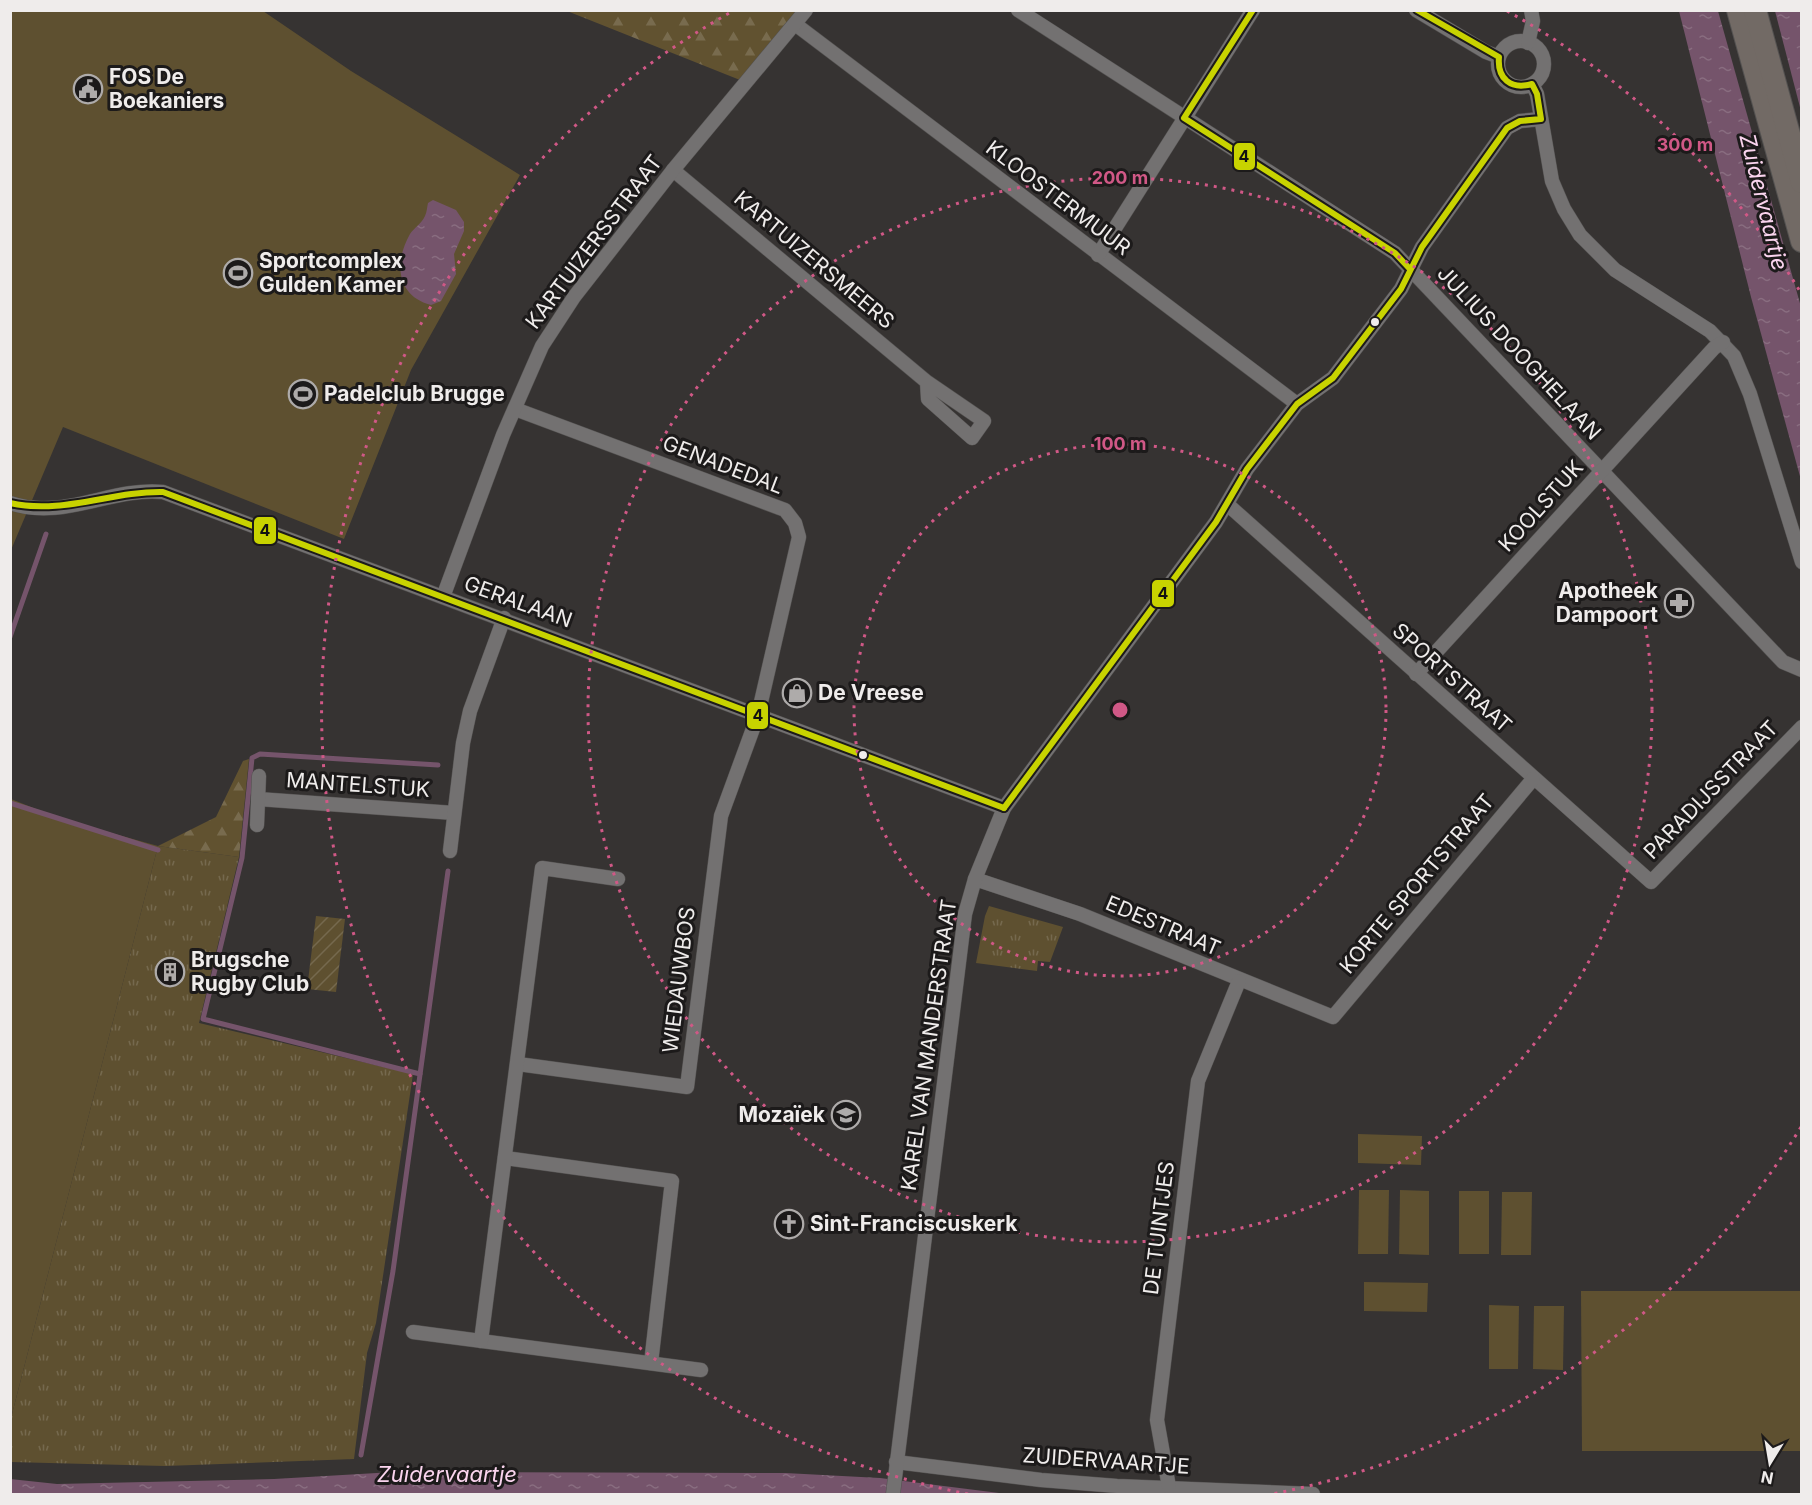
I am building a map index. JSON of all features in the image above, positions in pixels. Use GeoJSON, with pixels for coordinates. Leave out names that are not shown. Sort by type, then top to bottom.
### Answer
{"type":"FeatureCollection","features":[{"type":"Feature","properties":{"kind":"main road"},"geometry":{"type":"LineString","coordinates":[[1738,10],[1802,241]]}},
{"type":"Feature","properties":{"kind":"main road"},"geometry":{"type":"LineString","coordinates":[[1755,10],[1802,182]]}},
{"type":"Feature","properties":{"kind":"street","name":"KARTUIZERSSTRAAT"},"geometry":{"type":"LineString","coordinates":[[443,597],[515,409],[542,346],[574,297],[673,170],[806,10]]}},
{"type":"Feature","properties":{"kind":"street","name":"JULIUS DOOGHELAAN"},"geometry":{"type":"LineString","coordinates":[[1018,10],[1395,253],[1783,662],[1802,670]]}},
{"type":"Feature","properties":{"kind":"street"},"geometry":{"type":"LineString","coordinates":[[1098,255],[1252,10]]}},
{"type":"Feature","properties":{"kind":"street"},"geometry":{"type":"LineString","coordinates":[[1416,10],[1486,52],[1499,57]]}},
{"type":"Feature","properties":{"kind":"street"},"geometry":{"type":"LineString","coordinates":[[1528,43],[1533,21],[1531,10]]}},
{"type":"Feature","properties":{"kind":"street","name":"KLOOSTERMUUR"},"geometry":{"type":"LineString","coordinates":[[795,24],[1297,404]]}},
{"type":"Feature","properties":{"kind":"street"},"geometry":{"type":"LineString","coordinates":[[1514,42],[1528,43],[1535,46],[1543,58],[1542,73],[1532,84],[1519,87],[1506,82],[1499,70],[1499,57],[1502,50],[1514,42]]}},
{"type":"Feature","properties":{"kind":"street"},"geometry":{"type":"LineString","coordinates":[[1532,84],[1541,119],[1552,182],[1564,209],[1580,235],[1615,270],[1723,342],[1734,356],[1750,394],[1802,562]]}},
{"type":"Feature","properties":{"kind":"street","name":"KAREL VAN MANDERSTRAAT"},"geometry":{"type":"LineString","coordinates":[[893,1494],[965,914],[975,879],[1004,808],[1216,522],[1248,469],[1297,404],[1334,378],[1401,289],[1409,268],[1507,128],[1520,121],[1541,119]]}},
{"type":"Feature","properties":{"kind":"street","name":"KARTUIZERSMEERS"},"geometry":{"type":"LineString","coordinates":[[673,170],[927,382]]}},
{"type":"Feature","properties":{"kind":"street","name":"KOOLSTUK"},"geometry":{"type":"LineString","coordinates":[[1416,674],[1713,348],[1723,342]]}},
{"type":"Feature","properties":{"kind":"street","name":"GENADEDAL"},"geometry":{"type":"LineString","coordinates":[[515,409],[785,510],[795,523],[799,537],[758,715]]}},
{"type":"Feature","properties":{"kind":"street","name":"GERALAAN"},"geometry":{"type":"LineString","coordinates":[[10,503],[40,510],[56,510],[131,492],[164,492],[1004,808]]}},
{"type":"Feature","properties":{"kind":"street","name":"SPORTSTRAAT"},"geometry":{"type":"LineString","coordinates":[[1227,504],[1651,882]]}},
{"type":"Feature","properties":{"kind":"street","name":"MANTELSTUK"},"geometry":{"type":"LineString","coordinates":[[450,851],[470,711],[504,618]]}},
{"type":"Feature","properties":{"kind":"street","name":"WIEDAUWBOS"},"geometry":{"type":"LineString","coordinates":[[518,1064],[687,1087],[721,816],[758,715]]}},
{"type":"Feature","properties":{"kind":"street","name":"PARADIJSSTRAAT"},"geometry":{"type":"LineString","coordinates":[[1651,882],[1802,727]]}},
{"type":"Feature","properties":{"kind":"street","name":"MANTELSTUK"},"geometry":{"type":"LineString","coordinates":[[257,825],[259,776]]}},
{"type":"Feature","properties":{"kind":"street","name":"KORTE SPORTSTRAAT"},"geometry":{"type":"LineString","coordinates":[[1333,1017],[1533,779]]}},
{"type":"Feature","properties":{"kind":"street","name":"MANTELSTUK"},"geometry":{"type":"LineString","coordinates":[[258,799],[454,813]]}},
{"type":"Feature","properties":{"kind":"street"},"geometry":{"type":"LineString","coordinates":[[481,1341],[542,868],[618,879]]}},
{"type":"Feature","properties":{"kind":"street","name":"EDESTRAAT"},"geometry":{"type":"LineString","coordinates":[[975,879],[1080,914],[1239,981],[1333,1017]]}},
{"type":"Feature","properties":{"kind":"street","name":"DE TUINTJES"},"geometry":{"type":"LineString","coordinates":[[1168,1487],[1157,1420],[1198,1081],[1239,981]]}},
{"type":"Feature","properties":{"kind":"street"},"geometry":{"type":"LineString","coordinates":[[505,1158],[672,1181],[651,1363]]}},
{"type":"Feature","properties":{"kind":"street"},"geometry":{"type":"LineString","coordinates":[[413,1332],[701,1370]]}},
{"type":"Feature","properties":{"kind":"street","name":"ZUIDERVAARTJE"},"geometry":{"type":"LineString","coordinates":[[896,1462],[1041,1480],[1312,1494]]}},
{"type":"Feature","properties":{"kind":"green space","name":"Sportcomplex Gulden Kamer"},"geometry":{"type":"Polygon","coordinates":[[[10,11],[263,11],[351,71],[520,175],[411,370],[344,539],[63,427],[11,550],[10,11]]]}},
{"type":"Feature","properties":{"kind":"green space"},"geometry":{"type":"Polygon","coordinates":[[[567,11],[796,11],[740,80],[567,11]]]}},
{"type":"Feature","properties":{"kind":"green space"},"geometry":{"type":"Polygon","coordinates":[[[249,759],[239,857],[158,846],[216,817],[243,761],[249,759]]]}},
{"type":"Feature","properties":{"kind":"green space"},"geometry":{"type":"Polygon","coordinates":[[[11,799],[61,819],[158,846],[11,1418],[11,799]]]}},
{"type":"Feature","properties":{"kind":"green space"},"geometry":{"type":"Polygon","coordinates":[[[158,846],[239,857],[199,1023],[413,1074],[376,1323],[367,1353],[354,1459],[165,1466],[11,1462],[11,1418],[158,846]]]}},
{"type":"Feature","properties":{"kind":"green space"},"geometry":{"type":"Polygon","coordinates":[[[989,906],[1063,927],[1050,962],[1038,961],[1037,971],[976,963],[989,906]]]}},
{"type":"Feature","properties":{"kind":"green space"},"geometry":{"type":"Polygon","coordinates":[[[316,916],[345,919],[336,992],[307,989],[316,916]]]}},
{"type":"Feature","properties":{"kind":"green space"},"geometry":{"type":"Polygon","coordinates":[[[1358,1134],[1422,1136],[1421,1165],[1358,1163],[1358,1134]]]}},
{"type":"Feature","properties":{"kind":"green space"},"geometry":{"type":"Polygon","coordinates":[[[1359,1190],[1389,1190],[1388,1254],[1358,1254],[1359,1190]]]}},
{"type":"Feature","properties":{"kind":"green space"},"geometry":{"type":"Polygon","coordinates":[[[1400,1190],[1429,1191],[1429,1255],[1399,1254],[1400,1190]]]}},
{"type":"Feature","properties":{"kind":"green space"},"geometry":{"type":"Polygon","coordinates":[[[1459,1191],[1489,1191],[1489,1254],[1459,1254],[1459,1191]]]}},
{"type":"Feature","properties":{"kind":"green space"},"geometry":{"type":"Polygon","coordinates":[[[1502,1192],[1532,1192],[1531,1255],[1501,1255],[1502,1192]]]}},
{"type":"Feature","properties":{"kind":"green space"},"geometry":{"type":"Polygon","coordinates":[[[1364,1282],[1428,1283],[1427,1312],[1364,1311],[1364,1282]]]}},
{"type":"Feature","properties":{"kind":"green space"},"geometry":{"type":"Polygon","coordinates":[[[1581,1291],[1801,1291],[1801,1451],[1582,1451],[1581,1291]]]}},
{"type":"Feature","properties":{"kind":"green space"},"geometry":{"type":"Polygon","coordinates":[[[1489,1305],[1519,1306],[1518,1369],[1489,1369],[1489,1305]]]}},
{"type":"Feature","properties":{"kind":"green space"},"geometry":{"type":"Polygon","coordinates":[[[1534,1306],[1564,1306],[1563,1370],[1533,1369],[1534,1306]]]}},
{"type":"Feature","properties":{"kind":"water","name":"Zuidervaartje"},"geometry":{"type":"Polygon","coordinates":[[[1679,11],[1718,11],[1801,307],[1801,480],[1751,297],[1679,11]]]}},
{"type":"Feature","properties":{"kind":"water"},"geometry":{"type":"Polygon","coordinates":[[[1775,11],[1801,11],[1801,111],[1775,11]]]}},
{"type":"Feature","properties":{"kind":"water"},"geometry":{"type":"Polygon","coordinates":[[[433,200],[456,210],[464,222],[464,231],[454,254],[456,274],[441,301],[431,305],[419,301],[411,294],[401,277],[400,266],[410,234],[424,219],[428,203],[433,200]]]}},
{"type":"Feature","properties":{"kind":"water","name":"Zuidervaartje"},"geometry":{"type":"Polygon","coordinates":[[[394,1472],[785,1473],[880,1478],[1007,1494],[11,1494],[10,1479],[57,1484],[274,1479],[394,1472]]]}},
{"type":"Feature","properties":{"kind":"waterway"},"geometry":{"type":"LineString","coordinates":[[10,637],[46,534]]}},
{"type":"Feature","properties":{"kind":"waterway"},"geometry":{"type":"LineString","coordinates":[[420,1074],[203,1019],[242,858],[252,758],[260,754],[438,765]]}},
{"type":"Feature","properties":{"kind":"waterway"},"geometry":{"type":"LineString","coordinates":[[10,803],[158,850]]}},
{"type":"Feature","properties":{"kind":"waterway"},"geometry":{"type":"LineString","coordinates":[[361,1455],[393,1271],[448,871]]}},
{"type":"Feature","properties":{"kind":"transit line","name":"4"},"geometry":{"type":"LineString","coordinates":[[1253,10],[1184,118],[1395,253],[1409,268]]}},
{"type":"Feature","properties":{"kind":"transit line","name":"4"},"geometry":{"type":"LineString","coordinates":[[1004,808],[1216,522],[1247,469],[1297,404],[1333,378],[1401,289],[1422,247],[1507,128],[1520,121],[1541,119],[1537,94],[1532,84],[1518,85],[1507,81],[1500,71],[1499,57],[1417,10]]}},
{"type":"Feature","properties":{"kind":"transit line","name":"4"},"geometry":{"type":"LineString","coordinates":[[10,503],[30,506],[68,505],[125,495],[163,492],[1004,808]]}},
{"type":"Feature","properties":{"kind":"place","name":"FOS De Boekaniers"},"geometry":{"type":"Point","coordinates":[88,89]}},
{"type":"Feature","properties":{"kind":"place","name":"Sportcomplex Gulden Kamer"},"geometry":{"type":"Point","coordinates":[238,273]}},
{"type":"Feature","properties":{"kind":"place","name":"Padelclub Brugge"},"geometry":{"type":"Point","coordinates":[303,394]}},
{"type":"Feature","properties":{"kind":"place","name":"Apotheek Dampoort"},"geometry":{"type":"Point","coordinates":[1679,603]}},
{"type":"Feature","properties":{"kind":"place","name":"De Vreese"},"geometry":{"type":"Point","coordinates":[797,693]}},
{"type":"Feature","properties":{"kind":"place","name":"Brugsche Rugby Club"},"geometry":{"type":"Point","coordinates":[170,972]}},
{"type":"Feature","properties":{"kind":"place","name":"Mozaïek"},"geometry":{"type":"Point","coordinates":[846,1115]}},
{"type":"Feature","properties":{"kind":"place","name":"Sint-Franciscuskerk"},"geometry":{"type":"Point","coordinates":[789,1224]}}]}
